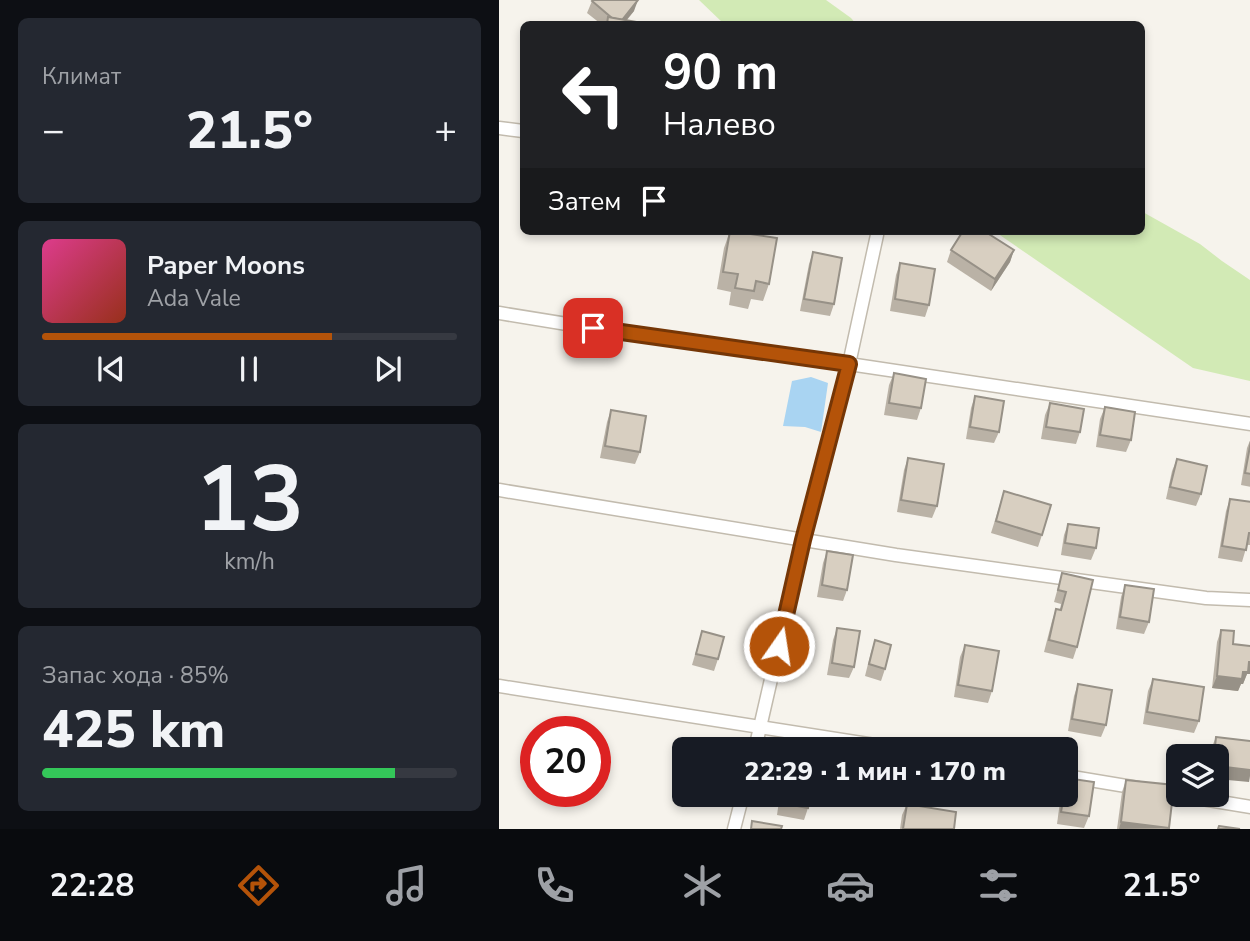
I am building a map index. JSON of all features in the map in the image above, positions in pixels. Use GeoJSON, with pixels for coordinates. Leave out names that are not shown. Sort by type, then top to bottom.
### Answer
{"type":"FeatureCollection","features":[{"type":"Feature","properties":{"kind":"lane"},"geometry":{"type":"LineString","coordinates":[[499,128],[520,131]]}},
{"type":"Feature","properties":{"kind":"lane"},"geometry":{"type":"LineString","coordinates":[[758,737],[803,540],[849,364],[877,235]]}},
{"type":"Feature","properties":{"kind":"lane"},"geometry":{"type":"LineString","coordinates":[[499,313],[1250,424]]}},
{"type":"Feature","properties":{"kind":"lane"},"geometry":{"type":"LineString","coordinates":[[499,490],[896,555],[1193,596],[1250,600]]}},
{"type":"Feature","properties":{"kind":"lane"},"geometry":{"type":"LineString","coordinates":[[499,685],[827,737]]}},
{"type":"Feature","properties":{"kind":"lane"},"geometry":{"type":"LineString","coordinates":[[1078,778],[1250,807]]}},
{"type":"Feature","properties":{"kind":"lane"},"geometry":{"type":"LineString","coordinates":[[734,829],[740,807]]}},
{"type":"Feature","properties":{"kind":"green space"},"geometry":{"type":"Polygon","coordinates":[[[699,0],[826,0],[854,21],[721,21],[699,0]]]}},
{"type":"Feature","properties":{"kind":"green space"},"geometry":{"type":"Polygon","coordinates":[[[1145,213],[1200,244],[1250,280],[1250,381],[1193,368],[1000,235],[1145,235],[1145,213]]]}},
{"type":"Feature","properties":{"kind":"water"},"geometry":{"type":"Polygon","coordinates":[[[811,377],[828,383],[821,432],[805,427],[783,426],[792,381],[811,377]]]}},
{"type":"Feature","properties":{"kind":"building"},"geometry":{"type":"Polygon","coordinates":[[[593,0],[638,0],[622,20],[612,18],[593,0]]]}},
{"type":"Feature","properties":{"kind":"building"},"geometry":{"type":"Polygon","coordinates":[[[608,17],[631,21],[607,21],[608,17]]]}},
{"type":"Feature","properties":{"kind":"building"},"geometry":{"type":"Polygon","coordinates":[[[729,235],[777,238],[769,284],[756,281],[754,291],[735,288],[738,274],[723,272],[729,235]]]}},
{"type":"Feature","properties":{"kind":"building"},"geometry":{"type":"Polygon","coordinates":[[[960,235],[990,235],[1014,250],[995,279],[951,250],[960,235]]]}},
{"type":"Feature","properties":{"kind":"building"},"geometry":{"type":"Polygon","coordinates":[[[813,252],[842,258],[834,304],[804,299],[813,252]]]}},
{"type":"Feature","properties":{"kind":"building"},"geometry":{"type":"Polygon","coordinates":[[[900,263],[935,269],[929,305],[895,299],[900,263]]]}},
{"type":"Feature","properties":{"kind":"building"},"geometry":{"type":"Polygon","coordinates":[[[894,373],[926,379],[921,408],[889,403],[894,373]]]}},
{"type":"Feature","properties":{"kind":"building"},"geometry":{"type":"Polygon","coordinates":[[[975,396],[1004,401],[999,432],[970,427],[975,396]]]}},
{"type":"Feature","properties":{"kind":"building"},"geometry":{"type":"Polygon","coordinates":[[[1050,403],[1084,409],[1080,432],[1046,427],[1050,403]]]}},
{"type":"Feature","properties":{"kind":"building"},"geometry":{"type":"Polygon","coordinates":[[[1105,407],[1135,412],[1131,440],[1100,435],[1105,407]]]}},
{"type":"Feature","properties":{"kind":"building"},"geometry":{"type":"Polygon","coordinates":[[[611,410],[646,416],[640,452],[605,446],[611,410]]]}},
{"type":"Feature","properties":{"kind":"building"},"geometry":{"type":"Polygon","coordinates":[[[1251,441],[1251,474],[1245,473],[1251,441]]]}},
{"type":"Feature","properties":{"kind":"building"},"geometry":{"type":"Polygon","coordinates":[[[908,458],[944,464],[937,506],[901,500],[908,458]]]}},
{"type":"Feature","properties":{"kind":"building"},"geometry":{"type":"Polygon","coordinates":[[[1177,459],[1207,466],[1201,494],[1170,487],[1177,459]]]}},
{"type":"Feature","properties":{"kind":"building"},"geometry":{"type":"Polygon","coordinates":[[[1004,491],[1051,505],[1042,535],[996,521],[1004,491]]]}},
{"type":"Feature","properties":{"kind":"building"},"geometry":{"type":"Polygon","coordinates":[[[1230,499],[1251,502],[1251,533],[1246,550],[1222,546],[1230,499]]]}},
{"type":"Feature","properties":{"kind":"building"},"geometry":{"type":"Polygon","coordinates":[[[1068,524],[1099,528],[1096,548],[1065,543],[1068,524]]]}},
{"type":"Feature","properties":{"kind":"building"},"geometry":{"type":"Polygon","coordinates":[[[827,551],[853,555],[847,590],[822,585],[827,551]]]}},
{"type":"Feature","properties":{"kind":"building"},"geometry":{"type":"Polygon","coordinates":[[[1062,573],[1093,580],[1077,647],[1049,640],[1056,609],[1061,610],[1066,592],[1058,590],[1062,573]]]}},
{"type":"Feature","properties":{"kind":"building"},"geometry":{"type":"Polygon","coordinates":[[[1125,585],[1154,589],[1149,622],[1120,617],[1125,585]]]}},
{"type":"Feature","properties":{"kind":"building"},"geometry":{"type":"Polygon","coordinates":[[[837,628],[860,631],[854,667],[832,663],[837,628]]]}},
{"type":"Feature","properties":{"kind":"building"},"geometry":{"type":"Polygon","coordinates":[[[1221,630],[1234,631],[1233,644],[1251,646],[1251,662],[1248,672],[1243,672],[1242,679],[1217,676],[1221,630]]]}},
{"type":"Feature","properties":{"kind":"building"},"geometry":{"type":"Polygon","coordinates":[[[702,631],[724,637],[718,659],[696,654],[702,631]]]}},
{"type":"Feature","properties":{"kind":"building"},"geometry":{"type":"Polygon","coordinates":[[[875,640],[891,645],[885,669],[869,664],[875,640]]]}},
{"type":"Feature","properties":{"kind":"building"},"geometry":{"type":"Polygon","coordinates":[[[965,645],[999,651],[992,691],[958,685],[965,645]]]}},
{"type":"Feature","properties":{"kind":"building"},"geometry":{"type":"Polygon","coordinates":[[[1153,679],[1204,687],[1199,721],[1147,712],[1153,679]]]}},
{"type":"Feature","properties":{"kind":"building"},"geometry":{"type":"Polygon","coordinates":[[[1078,684],[1112,690],[1106,725],[1072,719],[1078,684]]]}},
{"type":"Feature","properties":{"kind":"building"},"geometry":{"type":"Polygon","coordinates":[[[1216,737],[1251,741],[1251,770],[1229,767],[1229,744],[1215,744],[1216,737]]]}},
{"type":"Feature","properties":{"kind":"building"},"geometry":{"type":"Polygon","coordinates":[[[1078,780],[1094,782],[1089,816],[1061,812],[1062,807],[1078,807],[1078,780]]]}},
{"type":"Feature","properties":{"kind":"building"},"geometry":{"type":"Polygon","coordinates":[[[1126,780],[1166,784],[1166,807],[1171,807],[1169,828],[1121,822],[1126,780]]]}},
{"type":"Feature","properties":{"kind":"building"},"geometry":{"type":"Polygon","coordinates":[[[907,807],[956,812],[954,829],[903,829],[907,807]]]}},
{"type":"Feature","properties":{"kind":"building"},"geometry":{"type":"Polygon","coordinates":[[[752,821],[782,826],[781,829],[751,829],[752,821]]]}},
{"type":"Feature","properties":{"kind":"building"},"geometry":{"type":"Polygon","coordinates":[[[1219,826],[1240,829],[1218,829],[1219,826]]]}},
{"type":"Feature","properties":{"kind":"route"},"geometry":{"type":"LineString","coordinates":[[593,328],[849,364],[803,540],[779,646]]}}]}
